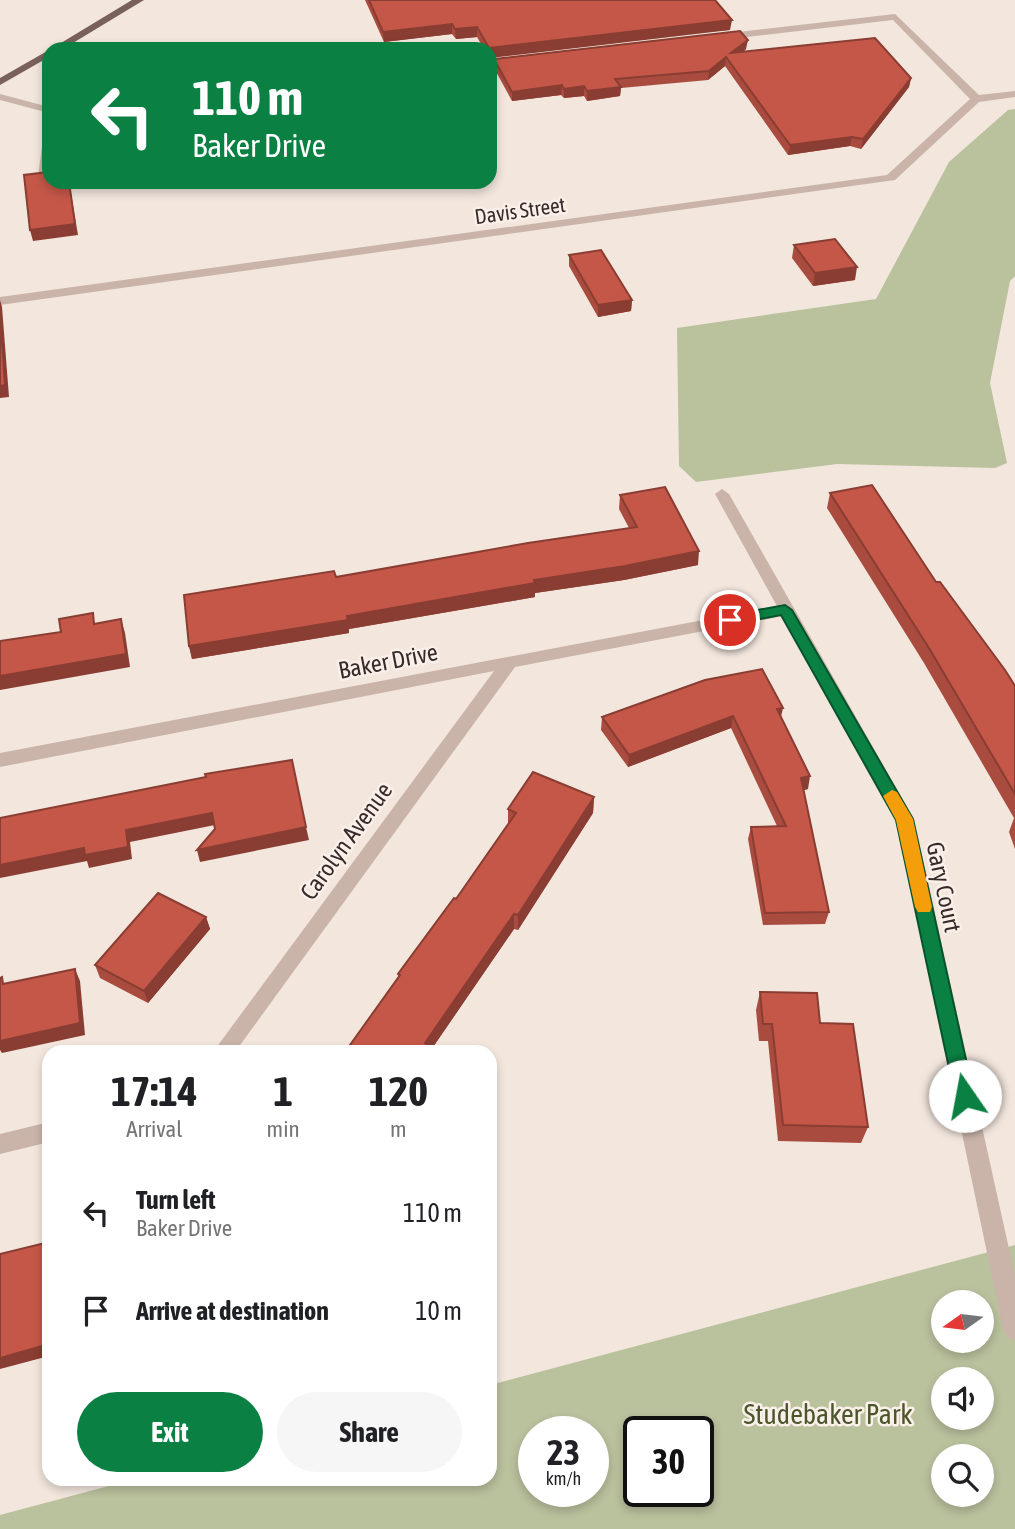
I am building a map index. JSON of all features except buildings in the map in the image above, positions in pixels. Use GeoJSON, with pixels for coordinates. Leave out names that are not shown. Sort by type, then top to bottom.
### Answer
{"type":"FeatureCollection","features":[{"type":"Feature","properties":{"kind":"main road"},"geometry":{"type":"LineString","coordinates":[[68,42],[139,0]]}},
{"type":"Feature","properties":{"kind":"main road"},"geometry":{"type":"LineString","coordinates":[[0,82],[42,57]]}},
{"type":"Feature","properties":{"kind":"street"},"geometry":{"type":"LineString","coordinates":[[706,38],[895,17],[976,99],[1015,94]]}},
{"type":"Feature","properties":{"kind":"street"},"geometry":{"type":"LineString","coordinates":[[0,97],[42,108]]}},
{"type":"Feature","properties":{"kind":"street","name":"Davis Street"},"geometry":{"type":"LineString","coordinates":[[0,301],[891,178],[976,99]]}},
{"type":"Feature","properties":{"kind":"street","name":"Gary Court"},"geometry":{"type":"LineString","coordinates":[[722,494],[905,819],[1015,1329]]}},
{"type":"Feature","properties":{"kind":"street","name":"Baker Drive"},"geometry":{"type":"LineString","coordinates":[[0,760],[785,610]]}},
{"type":"Feature","properties":{"kind":"street","name":"Carolyn Avenue"},"geometry":{"type":"LineString","coordinates":[[228,1045],[510,662]]}},
{"type":"Feature","properties":{"kind":"street"},"geometry":{"type":"LineString","coordinates":[[0,1144],[42,1134]]}},
{"type":"Feature","properties":{"kind":"green space"},"geometry":{"type":"Polygon","coordinates":[[[1015,109],[1015,276],[1010,281],[990,383],[1007,463],[995,468],[837,464],[696,482],[679,466],[677,328],[876,299],[949,162],[1008,110],[1015,109]]]}},
{"type":"Feature","properties":{"kind":"green space","name":"Studebaker Park"},"geometry":{"type":"Polygon","coordinates":[[[1015,1245],[1015,1529],[0,1529],[0,1515],[109,1486],[497,1486],[497,1383],[1015,1245]]]}},
{"type":"Feature","properties":{"kind":"slow traffic"},"geometry":{"type":"LineString","coordinates":[[892,796],[905,819],[924,907]]}},
{"type":"Feature","properties":{"kind":"route"},"geometry":{"type":"LineString","coordinates":[[730,620],[785,610],[905,819],[965,1096]]}}]}
